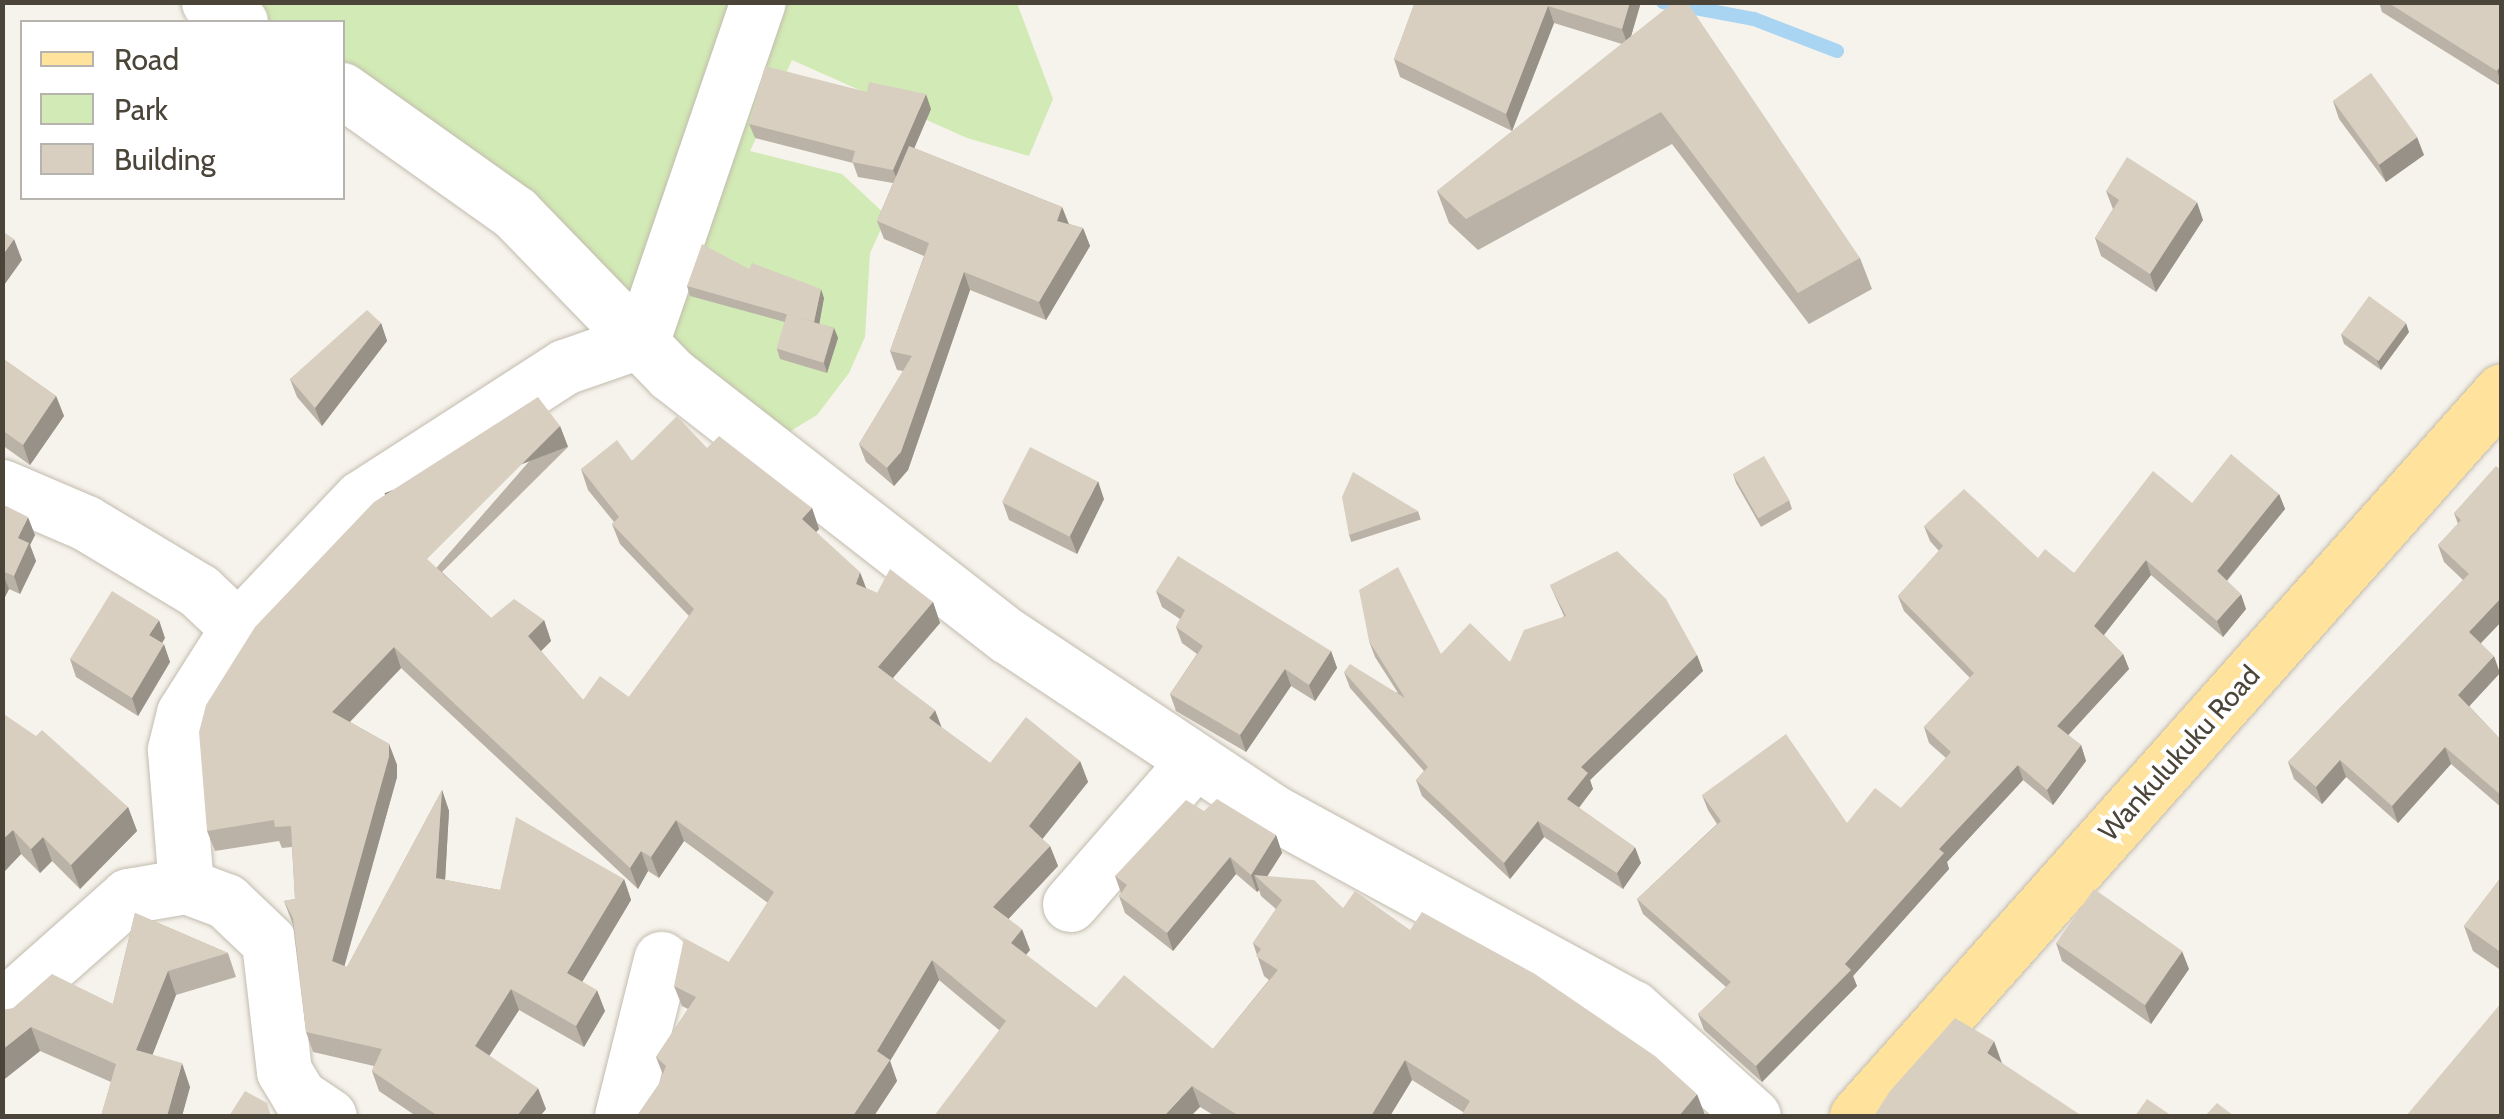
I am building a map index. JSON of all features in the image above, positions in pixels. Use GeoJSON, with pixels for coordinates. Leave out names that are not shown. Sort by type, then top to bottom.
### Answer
{"type":"FeatureCollection","features":[{"type":"Feature","properties":{"kind":"main road","name":"Wankulukuku Road"},"geometry":{"type":"LineString","coordinates":[[1857,1116],[2502,391]]}},
{"type":"Feature","properties":{"kind":"street"},"geometry":{"type":"LineString","coordinates":[[209,2],[237,20]]}},
{"type":"Feature","properties":{"kind":"street"},"geometry":{"type":"LineString","coordinates":[[642,340],[758,2]]}},
{"type":"Feature","properties":{"kind":"street"},"geometry":{"type":"LineString","coordinates":[[345,92],[515,213],[671,374],[993,624],[1270,810],[1633,1008],[1753,1116]]}},
{"type":"Feature","properties":{"kind":"street"},"geometry":{"type":"LineString","coordinates":[[186,886],[175,750],[184,713],[238,628],[361,498],[564,368],[642,340]]}},
{"type":"Feature","properties":{"kind":"street"},"geometry":{"type":"LineString","coordinates":[[2,487],[86,523],[200,591],[238,628]]}},
{"type":"Feature","properties":{"kind":"street"},"geometry":{"type":"LineString","coordinates":[[1070,904],[1194,762]]}},
{"type":"Feature","properties":{"kind":"street"},"geometry":{"type":"LineString","coordinates":[[2,1008],[128,896],[186,886],[226,900],[270,942],[284,1071],[299,1096],[329,1116]]}},
{"type":"Feature","properties":{"kind":"street"},"geometry":{"type":"LineString","coordinates":[[622,1116],[661,958]]}},
{"type":"Feature","properties":{"kind":"green space"},"geometry":{"type":"Polygon","coordinates":[[[235,3],[1017,3],[1053,99],[1029,156],[967,138],[792,60],[750,151],[842,174],[887,216],[870,253],[865,337],[849,373],[817,415],[784,435],[345,78],[345,20],[261,20],[235,3]]]}},
{"type":"Feature","properties":{"kind":"building"},"geometry":{"type":"Polygon","coordinates":[[[1415,2],[1630,2],[1622,29],[1548,6],[1506,114],[1394,59],[1415,2]]]}},
{"type":"Feature","properties":{"kind":"building"},"geometry":{"type":"Polygon","coordinates":[[[1674,2],[1687,2],[1860,258],[1798,293],[1661,112],[1466,219],[1437,191],[1674,2]]]}},
{"type":"Feature","properties":{"kind":"building"},"geometry":{"type":"Polygon","coordinates":[[[2387,2],[2502,2],[2502,63],[2497,71],[2387,2]]]}},
{"type":"Feature","properties":{"kind":"building"},"geometry":{"type":"Polygon","coordinates":[[[765,66],[867,92],[869,82],[926,94],[893,170],[852,162],[855,151],[749,124],[765,66]]]}},
{"type":"Feature","properties":{"kind":"building"},"geometry":{"type":"Polygon","coordinates":[[[2371,73],[2417,137],[2379,165],[2333,101],[2371,73]]]}},
{"type":"Feature","properties":{"kind":"building"},"geometry":{"type":"Polygon","coordinates":[[[909,146],[1062,207],[1057,221],[1083,228],[1039,302],[964,272],[901,452],[887,468],[859,444],[912,356],[890,351],[929,243],[877,221],[909,146]]]}},
{"type":"Feature","properties":{"kind":"building"},"geometry":{"type":"Polygon","coordinates":[[[2127,157],[2197,202],[2150,274],[2095,238],[2119,200],[2106,191],[2127,157]]]}},
{"type":"Feature","properties":{"kind":"building"},"geometry":{"type":"Polygon","coordinates":[[[2,231],[14,239],[2,256],[2,231]]]}},
{"type":"Feature","properties":{"kind":"building"},"geometry":{"type":"Polygon","coordinates":[[[702,244],[749,269],[752,263],[821,289],[814,322],[687,286],[702,244]]]}},
{"type":"Feature","properties":{"kind":"building"},"geometry":{"type":"Polygon","coordinates":[[[2369,296],[2406,323],[2379,361],[2341,334],[2369,296]]]}},
{"type":"Feature","properties":{"kind":"building"},"geometry":{"type":"Polygon","coordinates":[[[367,310],[381,323],[315,408],[290,379],[367,310]]]}},
{"type":"Feature","properties":{"kind":"building"},"geometry":{"type":"Polygon","coordinates":[[[787,314],[834,328],[823,363],[776,348],[787,314]]]}},
{"type":"Feature","properties":{"kind":"building"},"geometry":{"type":"Polygon","coordinates":[[[2,358],[56,396],[23,445],[2,430],[2,358]]]}},
{"type":"Feature","properties":{"kind":"building"},"geometry":{"type":"Polygon","coordinates":[[[538,397],[560,426],[427,559],[491,618],[514,599],[544,620],[528,636],[583,700],[600,676],[629,697],[694,609],[612,524],[619,517],[581,469],[617,440],[632,461],[677,416],[707,448],[719,436],[812,508],[802,519],[860,572],[856,584],[877,593],[890,569],[933,602],[878,667],[935,710],[929,718],[990,763],[1026,717],[1080,761],[1029,826],[1050,846],[993,907],[1022,929],[1011,943],[1096,1008],[1124,975],[1213,1049],[1278,970],[1256,956],[1261,949],[1253,943],[1282,900],[1254,875],[1314,880],[1343,908],[1355,891],[1410,930],[1422,912],[1535,974],[1655,1056],[1697,1094],[1679,1116],[1461,1116],[1470,1101],[1405,1060],[1371,1116],[1239,1116],[1192,1086],[1164,1116],[934,1116],[1006,1021],[932,960],[877,1051],[890,1060],[853,1116],[637,1116],[666,1066],[656,1057],[696,997],[674,986],[684,938],[729,962],[774,892],[676,820],[651,857],[641,851],[630,868],[394,647],[332,712],[389,744],[389,757],[332,961],[347,967],[442,790],[436,878],[500,890],[516,817],[624,879],[567,973],[597,990],[576,1026],[511,989],[475,1046],[538,1088],[517,1116],[438,1116],[372,1071],[382,1049],[306,1032],[293,918],[284,901],[295,899],[291,826],[275,827],[274,820],[207,831],[199,732],[206,705],[255,627],[374,502],[538,397]]]}},
{"type":"Feature","properties":{"kind":"building"},"geometry":{"type":"Polygon","coordinates":[[[1030,447],[1098,482],[1070,537],[1002,502],[1030,447]]]}},
{"type":"Feature","properties":{"kind":"building"},"geometry":{"type":"Polygon","coordinates":[[[2231,454],[2279,494],[2217,571],[2241,594],[2217,621],[2146,560],[2094,626],[2123,654],[2057,726],[2081,745],[2047,790],[2018,765],[1939,849],[1944,853],[1845,964],[1851,970],[1756,1066],[1698,1014],[1731,982],[1637,899],[1721,821],[1702,795],[1786,734],[1847,823],[1875,788],[1901,808],[1951,752],[1924,727],[1974,673],[1898,596],[1943,546],[1924,526],[1964,489],[2038,558],[2045,549],[2074,573],[2153,471],[2192,503],[2231,454]]]}},
{"type":"Feature","properties":{"kind":"building"},"geometry":{"type":"Polygon","coordinates":[[[1764,456],[1790,500],[1758,518],[1733,474],[1764,456]]]}},
{"type":"Feature","properties":{"kind":"building"},"geometry":{"type":"Polygon","coordinates":[[[2496,466],[2502,471],[2502,597],[2469,632],[2494,656],[2458,695],[2502,741],[2502,796],[2445,747],[2392,806],[2340,760],[2316,787],[2288,762],[2469,574],[2438,545],[2461,520],[2454,513],[2496,466]]]}},
{"type":"Feature","properties":{"kind":"building"},"geometry":{"type":"Polygon","coordinates":[[[1353,472],[1418,511],[1349,535],[1342,497],[1353,472]]]}},
{"type":"Feature","properties":{"kind":"building"},"geometry":{"type":"Polygon","coordinates":[[[2,504],[28,517],[18,538],[29,543],[14,576],[2,571],[2,504]]]}},
{"type":"Feature","properties":{"kind":"building"},"geometry":{"type":"Polygon","coordinates":[[[1617,551],[1666,599],[1697,655],[1581,767],[1588,773],[1567,799],[1635,847],[1617,873],[1538,821],[1504,863],[1416,780],[1428,767],[1344,672],[1350,664],[1405,698],[1369,641],[1359,590],[1398,567],[1441,654],[1470,623],[1510,662],[1524,630],[1566,616],[1550,585],[1617,551]]]}},
{"type":"Feature","properties":{"kind":"building"},"geometry":{"type":"Polygon","coordinates":[[[1178,556],[1331,651],[1309,685],[1285,669],[1240,735],[1170,694],[1203,646],[1176,627],[1185,610],[1156,591],[1178,556]]]}},
{"type":"Feature","properties":{"kind":"building"},"geometry":{"type":"Polygon","coordinates":[[[112,591],[159,620],[149,635],[164,644],[132,698],[70,659],[112,591]]]}},
{"type":"Feature","properties":{"kind":"building"},"geometry":{"type":"Polygon","coordinates":[[[2,713],[36,736],[42,730],[128,807],[71,865],[43,837],[31,849],[13,830],[2,840],[2,713]]]}},
{"type":"Feature","properties":{"kind":"building"},"geometry":{"type":"Polygon","coordinates":[[[1217,799],[1276,835],[1251,875],[1230,857],[1167,933],[1119,896],[1127,885],[1115,876],[1186,800],[1204,811],[1217,799]]]}},
{"type":"Feature","properties":{"kind":"building"},"geometry":{"type":"Polygon","coordinates":[[[2502,876],[2502,953],[2464,926],[2502,876]]]}},
{"type":"Feature","properties":{"kind":"building"},"geometry":{"type":"Polygon","coordinates":[[[2094,889],[2182,951],[2145,1005],[2056,943],[2094,889]]]}},
{"type":"Feature","properties":{"kind":"building"},"geometry":{"type":"Polygon","coordinates":[[[135,913],[228,953],[168,971],[136,1050],[182,1063],[167,1116],[101,1116],[116,1064],[31,1027],[2,1050],[2,1010],[13,1008],[52,974],[113,1004],[135,913]]]}},
{"type":"Feature","properties":{"kind":"building"},"geometry":{"type":"Polygon","coordinates":[[[2502,1002],[2502,1116],[2406,1116],[2502,1002]]]}},
{"type":"Feature","properties":{"kind":"building"},"geometry":{"type":"Polygon","coordinates":[[[1955,1018],[1994,1041],[1987,1053],[2082,1116],[1874,1116],[1890,1091],[1955,1018]]]}},
{"type":"Feature","properties":{"kind":"building"},"geometry":{"type":"Polygon","coordinates":[[[245,1091],[267,1103],[271,1116],[229,1116],[245,1091]]]}},
{"type":"Feature","properties":{"kind":"building"},"geometry":{"type":"Polygon","coordinates":[[[2147,1099],[2172,1116],[2135,1116],[2147,1099]]]}},
{"type":"Feature","properties":{"kind":"building"},"geometry":{"type":"Polygon","coordinates":[[[2217,1103],[2234,1116],[2205,1116],[2217,1103]]]}},
{"type":"Feature","properties":{"kind":"waterway"},"geometry":{"type":"LineString","coordinates":[[1663,2],[1754,19],[1837,51]]}}]}
